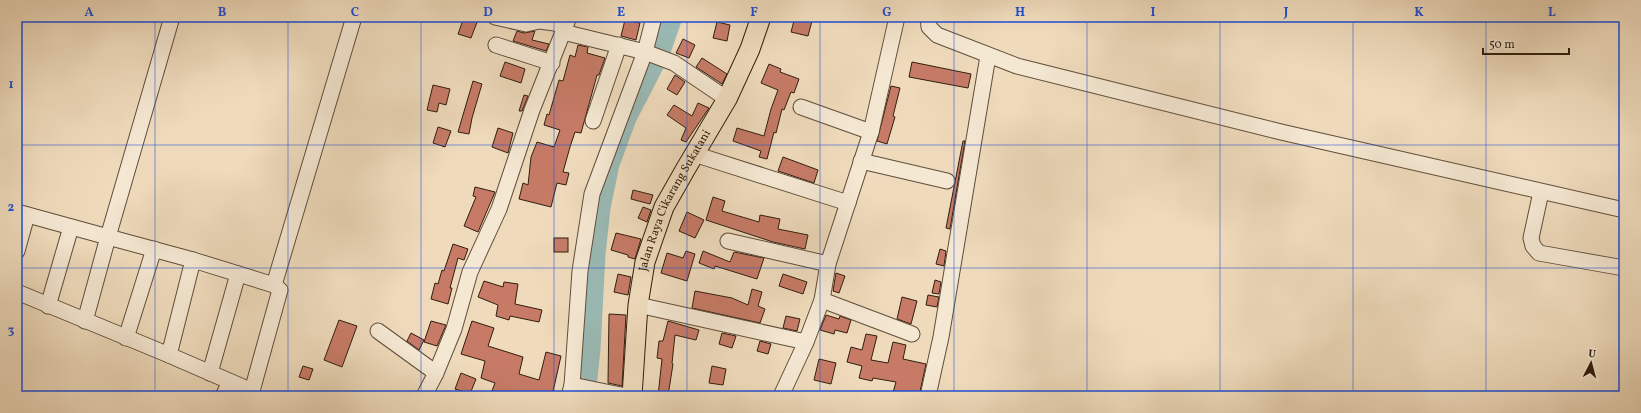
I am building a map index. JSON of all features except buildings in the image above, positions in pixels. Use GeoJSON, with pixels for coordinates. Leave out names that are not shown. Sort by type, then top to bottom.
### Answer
{"type":"FeatureCollection","features":[{"type":"Feature","properties":{"kind":"main road","name":"Jalan Raya Cikarang Sukatani"},"geometry":{"type":"LineString","coordinates":[[632,396],[638,305],[644,262],[664,207],[727,99],[750,49],[761,17]]}},
{"type":"Feature","properties":{"kind":"street"},"geometry":{"type":"LineString","coordinates":[[85,321],[172,17]]}},
{"type":"Feature","properties":{"kind":"street"},"geometry":{"type":"LineString","coordinates":[[274,285],[354,17]]}},
{"type":"Feature","properties":{"kind":"street"},"geometry":{"type":"LineString","coordinates":[[495,17],[526,24],[539,20],[566,25],[620,45],[647,53],[674,63],[727,99]]}},
{"type":"Feature","properties":{"kind":"street"},"geometry":{"type":"LineString","coordinates":[[626,396],[606,392],[573,389],[580,271],[592,194],[647,53],[654,17]]}},
{"type":"Feature","properties":{"kind":"street"},"geometry":{"type":"LineString","coordinates":[[782,396],[806,342],[822,300],[828,264],[871,132],[897,17]]}},
{"type":"Feature","properties":{"kind":"street"},"geometry":{"type":"LineString","coordinates":[[928,17],[929,28],[937,35],[1016,66],[1281,132],[1624,210]]}},
{"type":"Feature","properties":{"kind":"street"},"geometry":{"type":"LineString","coordinates":[[424,396],[454,329],[470,272],[499,209],[532,110],[566,25]]}},
{"type":"Feature","properties":{"kind":"street"},"geometry":{"type":"LineString","coordinates":[[496,45],[552,63]]}},
{"type":"Feature","properties":{"kind":"street"},"geometry":{"type":"LineString","coordinates":[[593,121],[620,45]]}},
{"type":"Feature","properties":{"kind":"street"},"geometry":{"type":"LineString","coordinates":[[928,396],[941,337],[991,57]]}},
{"type":"Feature","properties":{"kind":"street"},"geometry":{"type":"LineString","coordinates":[[802,107],[871,132]]}},
{"type":"Feature","properties":{"kind":"street"},"geometry":{"type":"LineString","coordinates":[[694,154],[848,203]]}},
{"type":"Feature","properties":{"kind":"street"},"geometry":{"type":"LineString","coordinates":[[862,161],[947,181]]}},
{"type":"Feature","properties":{"kind":"street"},"geometry":{"type":"LineString","coordinates":[[1541,192],[1531,238],[1533,246],[1539,252],[1624,268]]}},
{"type":"Feature","properties":{"kind":"street"},"geometry":{"type":"LineString","coordinates":[[17,251],[22,213],[193,260],[274,285],[280,290],[252,391],[237,388],[210,373],[169,355],[17,292]]}},
{"type":"Feature","properties":{"kind":"street"},"geometry":{"type":"LineString","coordinates":[[48,306],[71,227]]}},
{"type":"Feature","properties":{"kind":"street"},"geometry":{"type":"LineString","coordinates":[[728,241],[828,264]]}},
{"type":"Feature","properties":{"kind":"street"},"geometry":{"type":"LineString","coordinates":[[126,338],[154,249]]}},
{"type":"Feature","properties":{"kind":"street"},"geometry":{"type":"LineString","coordinates":[[169,355],[193,260]]}},
{"type":"Feature","properties":{"kind":"street"},"geometry":{"type":"LineString","coordinates":[[210,373],[238,274]]}},
{"type":"Feature","properties":{"kind":"street"},"geometry":{"type":"LineString","coordinates":[[822,300],[912,334]]}},
{"type":"Feature","properties":{"kind":"street"},"geometry":{"type":"LineString","coordinates":[[638,305],[806,342]]}},
{"type":"Feature","properties":{"kind":"street"},"geometry":{"type":"LineString","coordinates":[[378,331],[436,372]]}},
{"type":"Feature","properties":{"kind":"street"},"geometry":{"type":"LineString","coordinates":[[223,396],[237,388]]}},
{"type":"Feature","properties":{"kind":"waterway"},"geometry":{"type":"LineString","coordinates":[[585,396],[590,349],[595,254],[600,208],[609,164],[626,118],[659,54],[672,17]]}}]}
